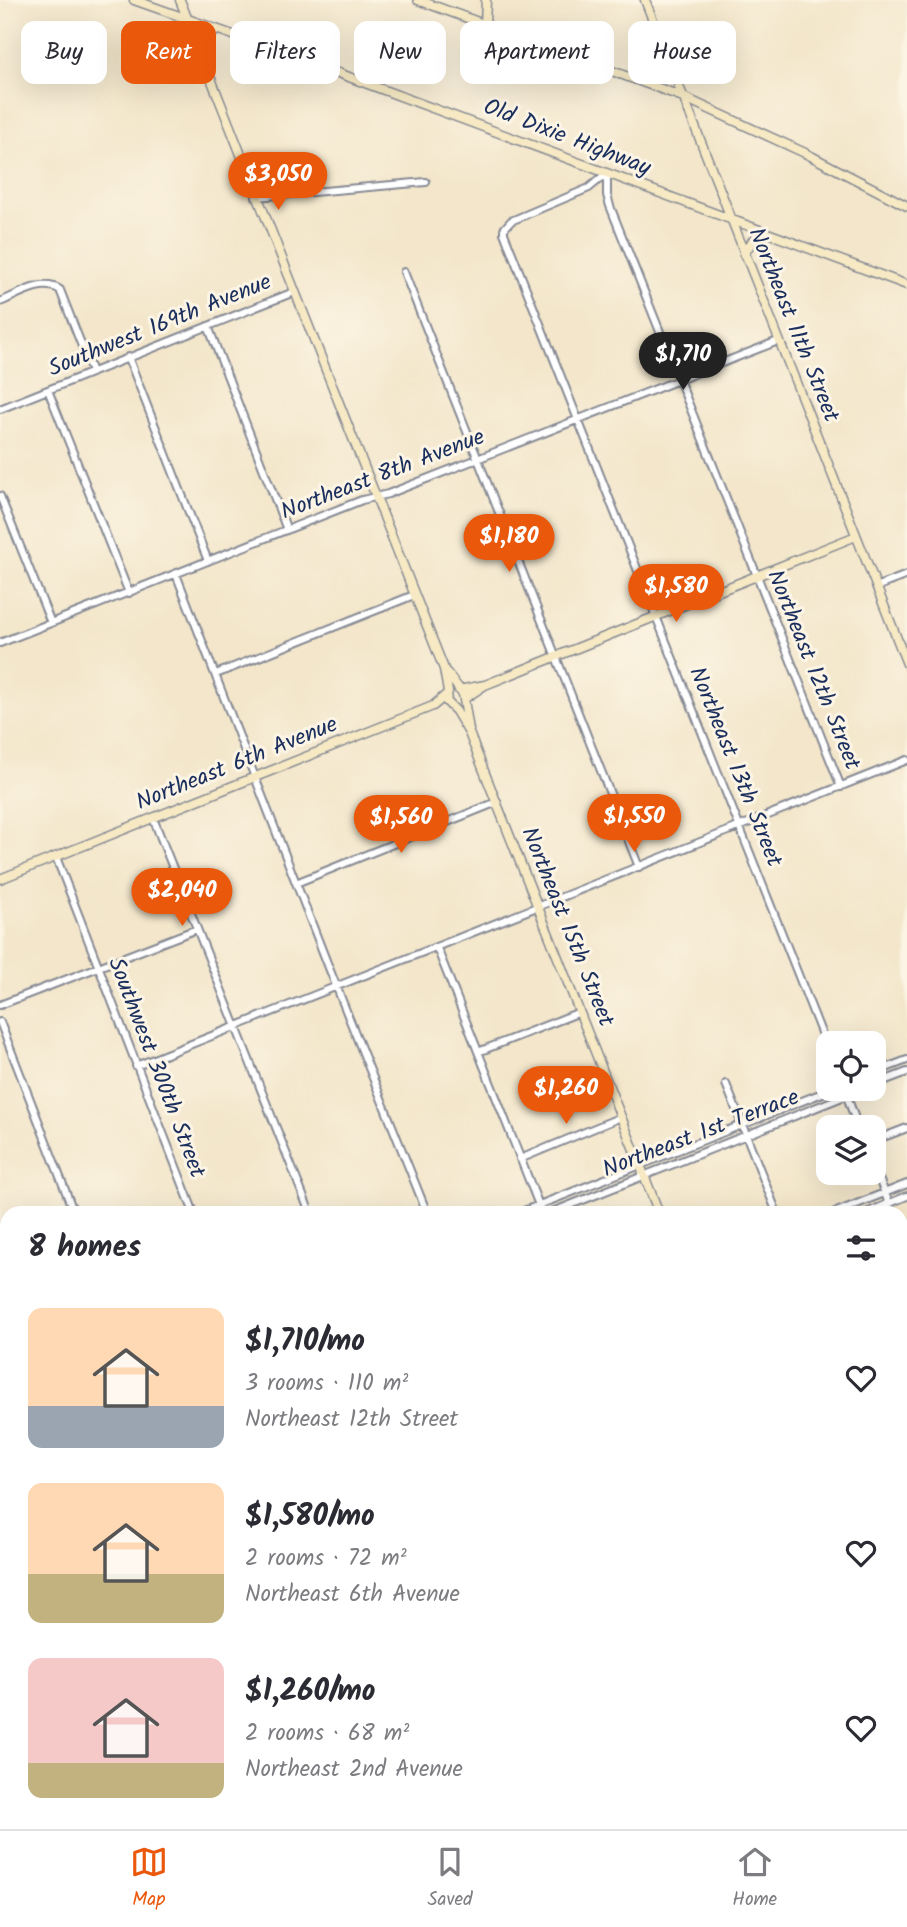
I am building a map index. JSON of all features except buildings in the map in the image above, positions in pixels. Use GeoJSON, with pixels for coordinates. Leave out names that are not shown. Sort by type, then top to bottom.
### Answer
{"type":"FeatureCollection","features":[{"type":"Feature","properties":{"kind":"street","name":"Old Dixie Highway"},"geometry":{"type":"LineString","coordinates":[[134,0],[907,285]]}},
{"type":"Feature","properties":{"kind":"street"},"geometry":{"type":"LineString","coordinates":[[180,0],[187,20]]}},
{"type":"Feature","properties":{"kind":"street"},"geometry":{"type":"LineString","coordinates":[[418,0],[474,21]]}},
{"type":"Feature","properties":{"kind":"street"},"geometry":{"type":"LineString","coordinates":[[485,21],[486,0]]}},
{"type":"Feature","properties":{"kind":"street","name":"Northeast 11th Street"},"geometry":{"type":"LineString","coordinates":[[645,0],[907,664]]}},
{"type":"Feature","properties":{"kind":"street"},"geometry":{"type":"LineString","coordinates":[[614,72],[683,97],[805,153],[907,206]]}},
{"type":"Feature","properties":{"kind":"street"},"geometry":{"type":"LineString","coordinates":[[212,84],[444,669],[464,700]]}},
{"type":"Feature","properties":{"kind":"street","name":"Northeast 13th Street"},"geometry":{"type":"LineString","coordinates":[[607,173],[589,188],[517,218],[504,229],[820,1031]]}},
{"type":"Feature","properties":{"kind":"street","name":"Northeast 12th Street"},"geometry":{"type":"LineString","coordinates":[[607,173],[610,206],[841,787]]}},
{"type":"Feature","properties":{"kind":"street"},"geometry":{"type":"LineString","coordinates":[[256,197],[426,182]]}},
{"type":"Feature","properties":{"kind":"street"},"geometry":{"type":"LineString","coordinates":[[744,254],[753,240],[765,232]]}},
{"type":"Feature","properties":{"kind":"street"},"geometry":{"type":"LineString","coordinates":[[404,272],[639,867]]}},
{"type":"Feature","properties":{"kind":"street"},"geometry":{"type":"LineString","coordinates":[[0,302],[42,285],[52,284],[60,289],[92,372]]}},
{"type":"Feature","properties":{"kind":"street","name":"Southwest 169th Avenue"},"geometry":{"type":"LineString","coordinates":[[0,409],[294,292]]}},
{"type":"Feature","properties":{"kind":"street"},"geometry":{"type":"LineString","coordinates":[[208,326],[287,530]]}},
{"type":"Feature","properties":{"kind":"street","name":"Northeast 8th Avenue"},"geometry":{"type":"LineString","coordinates":[[0,643],[778,341]]}},
{"type":"Feature","properties":{"kind":"street"},"geometry":{"type":"LineString","coordinates":[[128,357],[208,561]]}},
{"type":"Feature","properties":{"kind":"street"},"geometry":{"type":"LineString","coordinates":[[48,390],[129,593]]}},
{"type":"Feature","properties":{"kind":"street"},"geometry":{"type":"LineString","coordinates":[[0,496],[51,623]]}},
{"type":"Feature","properties":{"kind":"street"},"geometry":{"type":"LineString","coordinates":[[447,693],[452,689],[485,685],[856,536]]}},
{"type":"Feature","properties":{"kind":"street"},"geometry":{"type":"LineString","coordinates":[[176,574],[424,1206]]}},
{"type":"Feature","properties":{"kind":"street"},"geometry":{"type":"LineString","coordinates":[[876,587],[907,575]]}},
{"type":"Feature","properties":{"kind":"street"},"geometry":{"type":"LineString","coordinates":[[216,674],[414,595]]}},
{"type":"Feature","properties":{"kind":"street"},"geometry":{"type":"LineString","coordinates":[[444,669],[446,701],[451,706],[459,706],[485,685]]}},
{"type":"Feature","properties":{"kind":"street","name":"Northeast 6th Avenue"},"geometry":{"type":"LineString","coordinates":[[0,879],[433,706],[447,693]]}},
{"type":"Feature","properties":{"kind":"street","name":"Northeast 15th Street"},"geometry":{"type":"LineString","coordinates":[[464,700],[470,733],[656,1206]]}},
{"type":"Feature","properties":{"kind":"street","name":"Northeast 6th Avenue"},"geometry":{"type":"LineString","coordinates":[[433,706],[451,706]]}},
{"type":"Feature","properties":{"kind":"street","name":"Northeast 15th Street"},"geometry":{"type":"LineString","coordinates":[[451,706],[470,733]]}},
{"type":"Feature","properties":{"kind":"street"},"geometry":{"type":"LineString","coordinates":[[136,1066],[907,760]]}},
{"type":"Feature","properties":{"kind":"street"},"geometry":{"type":"LineString","coordinates":[[296,883],[497,802]]}},
{"type":"Feature","properties":{"kind":"street"},"geometry":{"type":"LineString","coordinates":[[153,818],[307,1206]]}},
{"type":"Feature","properties":{"kind":"street","name":"Southwest 300th Street"},"geometry":{"type":"LineString","coordinates":[[56,857],[191,1206]]}},
{"type":"Feature","properties":{"kind":"street"},"geometry":{"type":"LineString","coordinates":[[0,1005],[197,929]]}},
{"type":"Feature","properties":{"kind":"street"},"geometry":{"type":"LineString","coordinates":[[437,948],[539,1205]]}},
{"type":"Feature","properties":{"kind":"street"},"geometry":{"type":"LineString","coordinates":[[478,1052],[580,1012]]}},
{"type":"Feature","properties":{"kind":"street"},"geometry":{"type":"LineString","coordinates":[[0,1023],[71,1206]]}},
{"type":"Feature","properties":{"kind":"street"},"geometry":{"type":"LineString","coordinates":[[886,1068],[907,1059]]}},
{"type":"Feature","properties":{"kind":"street"},"geometry":{"type":"LineString","coordinates":[[886,1080],[907,1072]]}},
{"type":"Feature","properties":{"kind":"street"},"geometry":{"type":"LineString","coordinates":[[726,1084],[774,1206]]}},
{"type":"Feature","properties":{"kind":"street","name":"Northeast 1st Terrace"},"geometry":{"type":"LineString","coordinates":[[539,1205],[816,1096]]}},
{"type":"Feature","properties":{"kind":"street","name":"Northeast 1st Terrace"},"geometry":{"type":"LineString","coordinates":[[568,1206],[747,1136],[825,1101]]}},
{"type":"Feature","properties":{"kind":"street"},"geometry":{"type":"LineString","coordinates":[[520,1159],[621,1117]]}},
{"type":"Feature","properties":{"kind":"street"},"geometry":{"type":"LineString","coordinates":[[886,1136],[907,1128]]}},
{"type":"Feature","properties":{"kind":"street"},"geometry":{"type":"LineString","coordinates":[[852,1206],[907,1184]]}},
{"type":"Feature","properties":{"kind":"street"},"geometry":{"type":"LineString","coordinates":[[882,1185],[889,1204]]}},
{"type":"Feature","properties":{"kind":"street"},"geometry":{"type":"LineString","coordinates":[[884,1206],[907,1196]]}}]}
